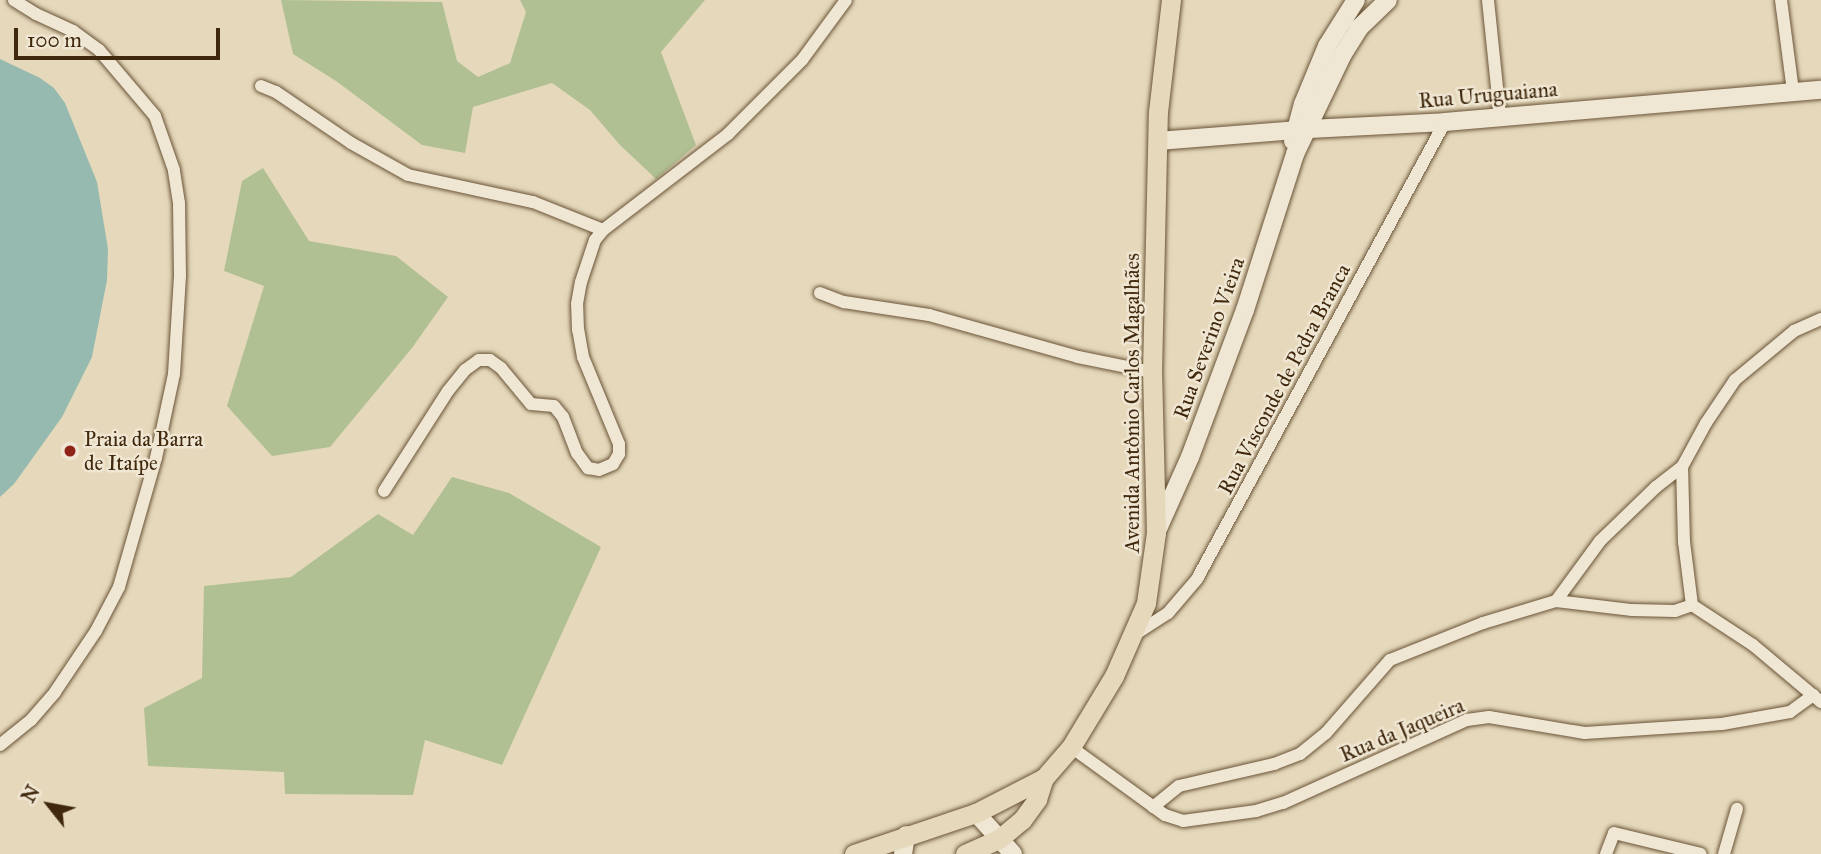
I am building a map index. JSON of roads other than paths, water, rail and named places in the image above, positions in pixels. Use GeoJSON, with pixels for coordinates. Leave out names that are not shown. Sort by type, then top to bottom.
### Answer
{"type":"FeatureCollection","features":[{"type":"Feature","properties":{"kind":"main road","name":"Avenida Antônio Carlos Magalhães"},"geometry":{"type":"LineString","coordinates":[[964,854],[999,839],[1030,810],[1044,778],[1070,747],[1114,676],[1146,603],[1156,533],[1152,372],[1158,141],[1163,55],[1171,0]]}},
{"type":"Feature","properties":{"kind":"main road","name":"Rua Severino Vieira"},"geometry":{"type":"LineString","coordinates":[[1156,533],[1190,457],[1245,310],[1327,46],[1356,0]]}},
{"type":"Feature","properties":{"kind":"main road","name":"Rua Severino Vieira"},"geometry":{"type":"LineString","coordinates":[[1303,129],[1359,28],[1388,0]]}},
{"type":"Feature","properties":{"kind":"main road","name":"Rua Uruguaiana"},"geometry":{"type":"LineString","coordinates":[[1158,141],[1303,129],[1445,122],[1821,90]]}},
{"type":"Feature","properties":{"kind":"main road","name":"Avenida Antônio Carlos Magalhães"},"geometry":{"type":"LineString","coordinates":[[855,854],[904,845],[976,813],[1044,778]]}},
{"type":"Feature","properties":{"kind":"main road"},"geometry":{"type":"LineString","coordinates":[[976,813],[1013,854]]}},
{"type":"Feature","properties":{"kind":"street"},"geometry":{"type":"LineString","coordinates":[[0,745],[31,720],[55,692],[96,631],[119,587],[156,457],[174,373],[180,275],[178,203],[174,170],[155,116],[99,50],[74,31],[36,15],[15,0]]}},
{"type":"Feature","properties":{"kind":"street"},"geometry":{"type":"LineString","coordinates":[[384,491],[448,391],[465,370],[479,360],[490,360],[501,368],[531,404],[554,406],[563,417],[577,453],[588,468],[599,470],[613,464],[619,454],[619,444],[583,357],[578,330],[577,304],[585,265],[603,230],[728,134],[802,60],[846,0]]}},
{"type":"Feature","properties":{"kind":"street"},"geometry":{"type":"LineString","coordinates":[[1488,0],[1500,117]]}},
{"type":"Feature","properties":{"kind":"street"},"geometry":{"type":"LineString","coordinates":[[1781,0],[1793,91]]}},
{"type":"Feature","properties":{"kind":"street"},"geometry":{"type":"LineString","coordinates":[[261,86],[276,92],[351,143],[408,175],[533,202],[603,230]]}},
{"type":"Feature","properties":{"kind":"street","name":"Rua Visconde de Pedra Branca"},"geometry":{"type":"LineString","coordinates":[[1134,635],[1168,613],[1197,579],[1445,122]]}},
{"type":"Feature","properties":{"kind":"street"},"geometry":{"type":"LineString","coordinates":[[820,293],[844,302],[929,315],[1078,357],[1152,372]]}},
{"type":"Feature","properties":{"kind":"street"},"geometry":{"type":"LineString","coordinates":[[1556,601],[1600,541],[1656,486],[1682,467],[1706,423],[1735,380],[1794,331],[1821,319]]}},
{"type":"Feature","properties":{"kind":"street"},"geometry":{"type":"LineString","coordinates":[[1682,467],[1684,542],[1692,605],[1753,645],[1817,698]]}},
{"type":"Feature","properties":{"kind":"street"},"geometry":{"type":"LineString","coordinates":[[1153,807],[1179,786],[1274,764],[1300,754],[1326,733],[1390,660],[1483,623],[1556,601],[1632,610],[1675,611],[1692,605]]}},
{"type":"Feature","properties":{"kind":"street","name":"Rua da Jaqueira"},"geometry":{"type":"LineString","coordinates":[[1070,747],[1165,815],[1183,821],[1256,811],[1283,803],[1467,720],[1489,717],[1585,733],[1722,724],[1790,712],[1817,698]]}},
{"type":"Feature","properties":{"kind":"street"},"geometry":{"type":"LineString","coordinates":[[1724,854],[1737,809]]}},
{"type":"Feature","properties":{"kind":"street"},"geometry":{"type":"LineString","coordinates":[[1606,854],[1614,833],[1701,854]]}},
{"type":"Feature","properties":{"kind":"water"},"geometry":{"type":"Polygon","coordinates":[[[0,59],[40,78],[54,88],[65,103],[97,182],[108,249],[107,280],[92,357],[62,417],[14,484],[0,497],[0,59]]]}},
{"type":"Feature","properties":{"kind":"place","name":"Praia da Barra de Itaípe"},"geometry":{"type":"Point","coordinates":[70,451]}}]}
